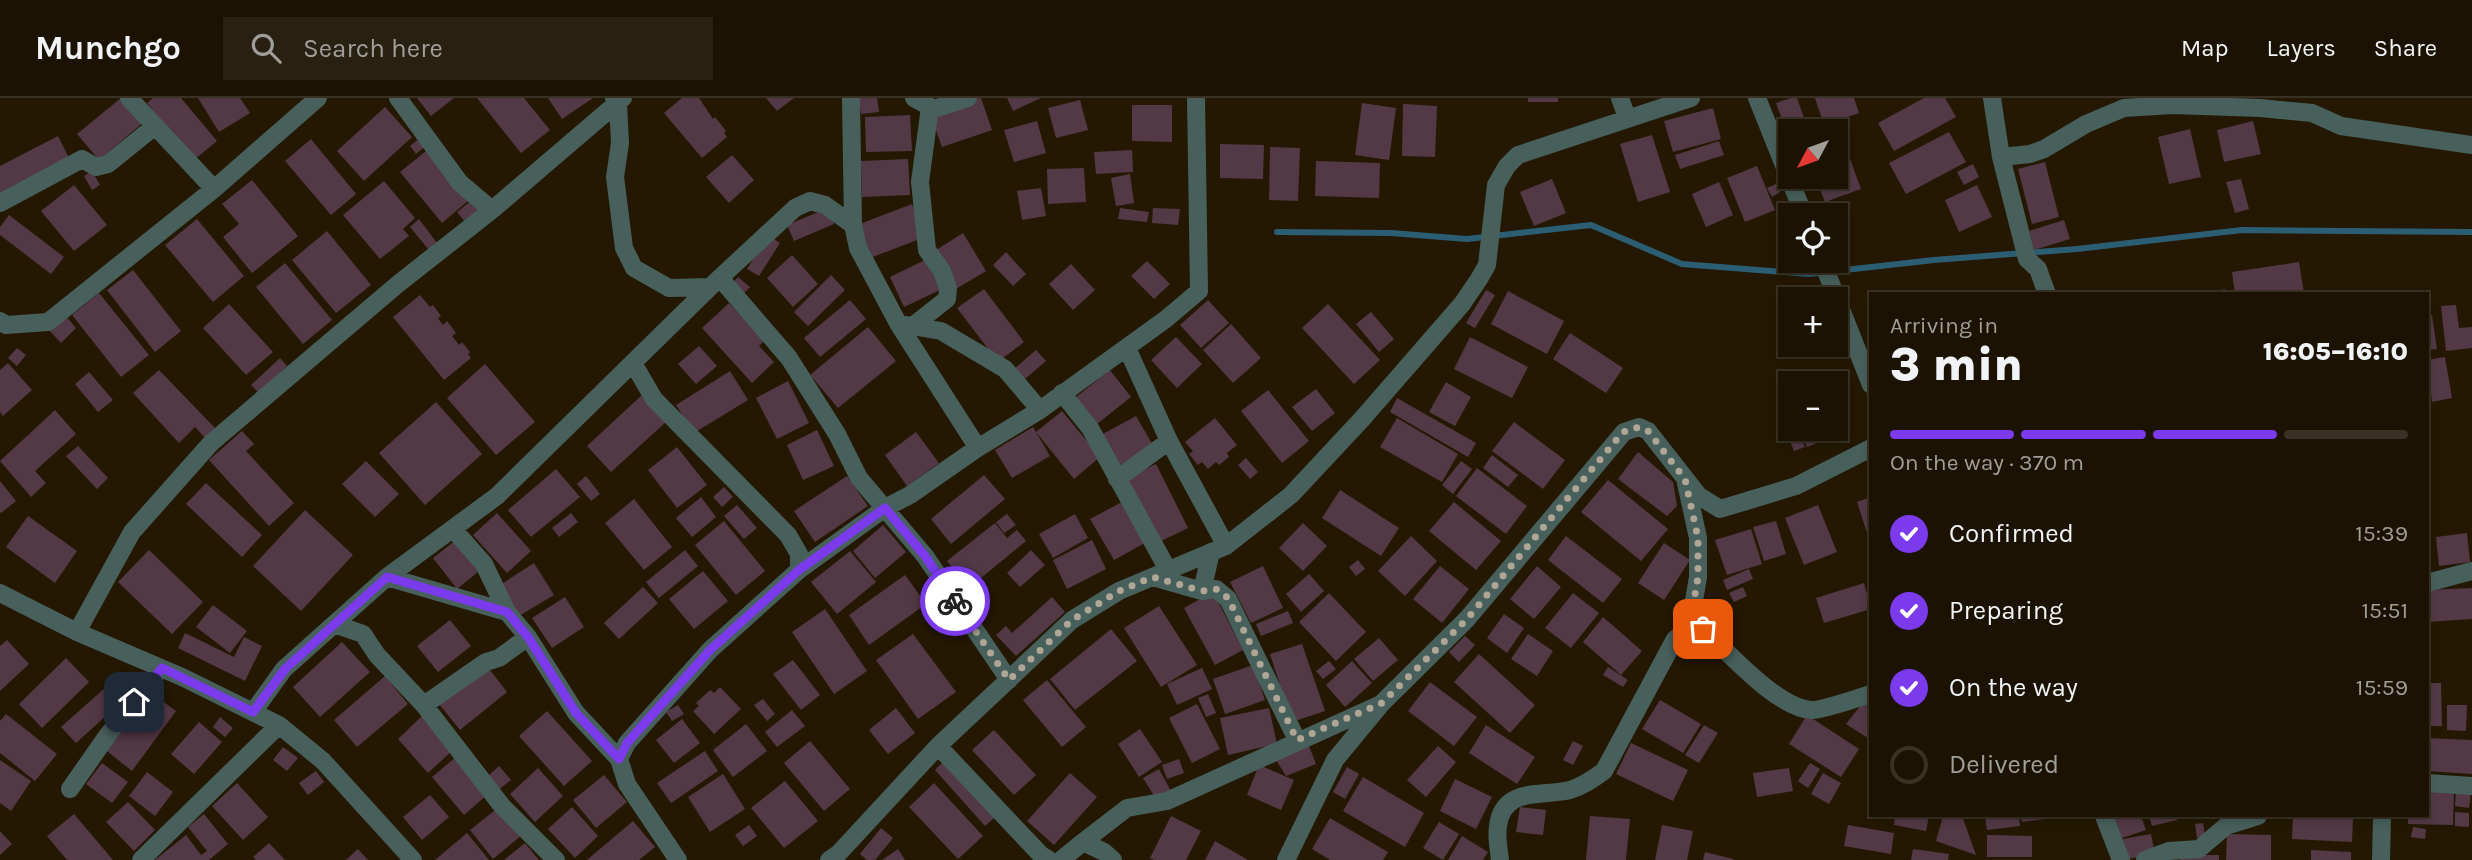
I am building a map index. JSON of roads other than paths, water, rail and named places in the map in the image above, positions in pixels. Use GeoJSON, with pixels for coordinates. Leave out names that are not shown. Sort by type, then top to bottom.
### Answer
{"type":"FeatureCollection","features":[{"type":"Feature","properties":{"kind":"street"},"geometry":{"type":"LineString","coordinates":[[129,98],[214,189]]}},
{"type":"Feature","properties":{"kind":"street"},"geometry":{"type":"LineString","coordinates":[[0,321],[6,325],[48,322],[214,189],[318,98]]}},
{"type":"Feature","properties":{"kind":"street"},"geometry":{"type":"LineString","coordinates":[[398,98],[460,183],[492,210]]}},
{"type":"Feature","properties":{"kind":"street"},"geometry":{"type":"LineString","coordinates":[[907,325],[947,299],[948,288],[942,271],[927,250],[920,182],[922,102],[934,109],[968,98]]}},
{"type":"Feature","properties":{"kind":"street"},"geometry":{"type":"LineString","coordinates":[[619,759],[627,743],[710,650],[799,570],[885,508],[910,495],[976,449],[1040,410],[1127,348],[1199,291],[1196,98]]}},
{"type":"Feature","properties":{"kind":"street"},"geometry":{"type":"LineString","coordinates":[[1620,98],[1627,118]]}},
{"type":"Feature","properties":{"kind":"street"},"geometry":{"type":"LineString","coordinates":[[829,860],[839,853],[938,746],[1072,620],[1119,591],[1218,549],[1291,495],[1362,419],[1462,304],[1487,265],[1496,185],[1507,166],[1518,155],[1691,98]]}},
{"type":"Feature","properties":{"kind":"street"},"geometry":{"type":"LineString","coordinates":[[1757,98],[1799,203]]}},
{"type":"Feature","properties":{"kind":"street"},"geometry":{"type":"LineString","coordinates":[[1992,98],[2001,157],[2027,259],[2038,269],[2046,292]]}},
{"type":"Feature","properties":{"kind":"street"},"geometry":{"type":"LineString","coordinates":[[851,99],[853,225],[858,248],[907,325],[976,449]]}},
{"type":"Feature","properties":{"kind":"street"},"geometry":{"type":"LineString","coordinates":[[77,632],[132,532],[211,443],[398,284],[492,210],[618,100]]}},
{"type":"Feature","properties":{"kind":"street"},"geometry":{"type":"LineString","coordinates":[[618,100],[620,143],[615,177],[624,248],[634,268],[669,288],[715,283]]}},
{"type":"Feature","properties":{"kind":"street"},"geometry":{"type":"LineString","coordinates":[[2001,157],[2030,154],[2044,149],[2086,124],[2124,108],[2206,103],[2312,113],[2341,126],[2472,145]]}},
{"type":"Feature","properties":{"kind":"street"},"geometry":{"type":"LineString","coordinates":[[0,203],[82,159],[96,167],[108,164],[155,126]]}},
{"type":"Feature","properties":{"kind":"street"},"geometry":{"type":"LineString","coordinates":[[253,712],[285,669],[387,577],[497,496],[795,208],[810,201],[825,205],[853,225]]}},
{"type":"Feature","properties":{"kind":"street"},"geometry":{"type":"LineString","coordinates":[[1827,273],[1869,380]]}},
{"type":"Feature","properties":{"kind":"street"},"geometry":{"type":"LineString","coordinates":[[715,283],[789,358],[837,434],[859,478],[925,556],[1009,680]]}},
{"type":"Feature","properties":{"kind":"street"},"geometry":{"type":"LineString","coordinates":[[907,325],[941,331],[1005,369],[1040,410]]}},
{"type":"Feature","properties":{"kind":"street"},"geometry":{"type":"LineString","coordinates":[[1127,348],[1218,549],[1202,591]]}},
{"type":"Feature","properties":{"kind":"street"},"geometry":{"type":"LineString","coordinates":[[633,363],[654,399],[788,535],[799,554],[799,570]]}},
{"type":"Feature","properties":{"kind":"street"},"geometry":{"type":"LineString","coordinates":[[1062,393],[1090,428],[1117,479],[1160,574],[1202,591],[1216,589],[1228,598],[1297,740]]}},
{"type":"Feature","properties":{"kind":"street"},"geometry":{"type":"LineString","coordinates":[[1286,860],[1335,760],[1382,703],[1467,619],[1623,432],[1639,427],[1648,431],[1699,496],[1720,509]]}},
{"type":"Feature","properties":{"kind":"street"},"geometry":{"type":"LineString","coordinates":[[1117,479],[1169,441]]}},
{"type":"Feature","properties":{"kind":"street"},"geometry":{"type":"LineString","coordinates":[[1698,538],[1705,523],[1720,509],[1796,486],[1869,448]]}},
{"type":"Feature","properties":{"kind":"street"},"geometry":{"type":"LineString","coordinates":[[1685,479],[1698,538],[1698,577],[1689,630]]}},
{"type":"Feature","properties":{"kind":"street"},"geometry":{"type":"LineString","coordinates":[[453,529],[484,564],[507,612],[528,637],[576,713],[619,759],[627,784],[678,860]]}},
{"type":"Feature","properties":{"kind":"street"},"geometry":{"type":"LineString","coordinates":[[2429,582],[2472,571]]}},
{"type":"Feature","properties":{"kind":"street"},"geometry":{"type":"LineString","coordinates":[[387,577],[507,612]]}},
{"type":"Feature","properties":{"kind":"street"},"geometry":{"type":"LineString","coordinates":[[1,594],[279,725],[323,761],[414,860]]}},
{"type":"Feature","properties":{"kind":"street"},"geometry":{"type":"LineString","coordinates":[[334,624],[363,634],[377,655],[424,705],[502,806],[556,860]]}},
{"type":"Feature","properties":{"kind":"street"},"geometry":{"type":"LineString","coordinates":[[1500,860],[1498,825],[1507,805],[1519,796],[1569,790],[1591,781],[1604,771],[1675,639],[1689,630],[1703,629],[1756,679],[1791,704],[1814,710],[1869,695]]}},
{"type":"Feature","properties":{"kind":"street"},"geometry":{"type":"LineString","coordinates":[[424,705],[528,637]]}},
{"type":"Feature","properties":{"kind":"street"},"geometry":{"type":"LineString","coordinates":[[70,789],[107,736],[162,668]]}},
{"type":"Feature","properties":{"kind":"street"},"geometry":{"type":"LineString","coordinates":[[1061,860],[1127,808],[1167,801],[1382,703]]}},
{"type":"Feature","properties":{"kind":"street"},"geometry":{"type":"LineString","coordinates":[[141,860],[279,725]]}},
{"type":"Feature","properties":{"kind":"street"},"geometry":{"type":"LineString","coordinates":[[938,746],[1041,855],[1049,860]]}},
{"type":"Feature","properties":{"kind":"street"},"geometry":{"type":"LineString","coordinates":[[2429,783],[2472,786]]}},
{"type":"Feature","properties":{"kind":"street"},"geometry":{"type":"LineString","coordinates":[[2105,817],[2121,860]]}},
{"type":"Feature","properties":{"kind":"street"},"geometry":{"type":"LineString","coordinates":[[2145,860],[2169,851],[2199,849],[2226,826],[2255,817]]}},
{"type":"Feature","properties":{"kind":"street"},"geometry":{"type":"LineString","coordinates":[[2381,860],[2382,817]]}},
{"type":"Feature","properties":{"kind":"street"},"geometry":{"type":"LineString","coordinates":[[1083,842],[1104,852],[1113,860]]}},
{"type":"Feature","properties":{"kind":"waterway"},"geometry":{"type":"LineString","coordinates":[[1277,232],[1391,233],[1467,239],[1591,225],[1682,264],[1809,274],[1934,260],[2077,249],[2242,230],[2472,232]]}}]}
